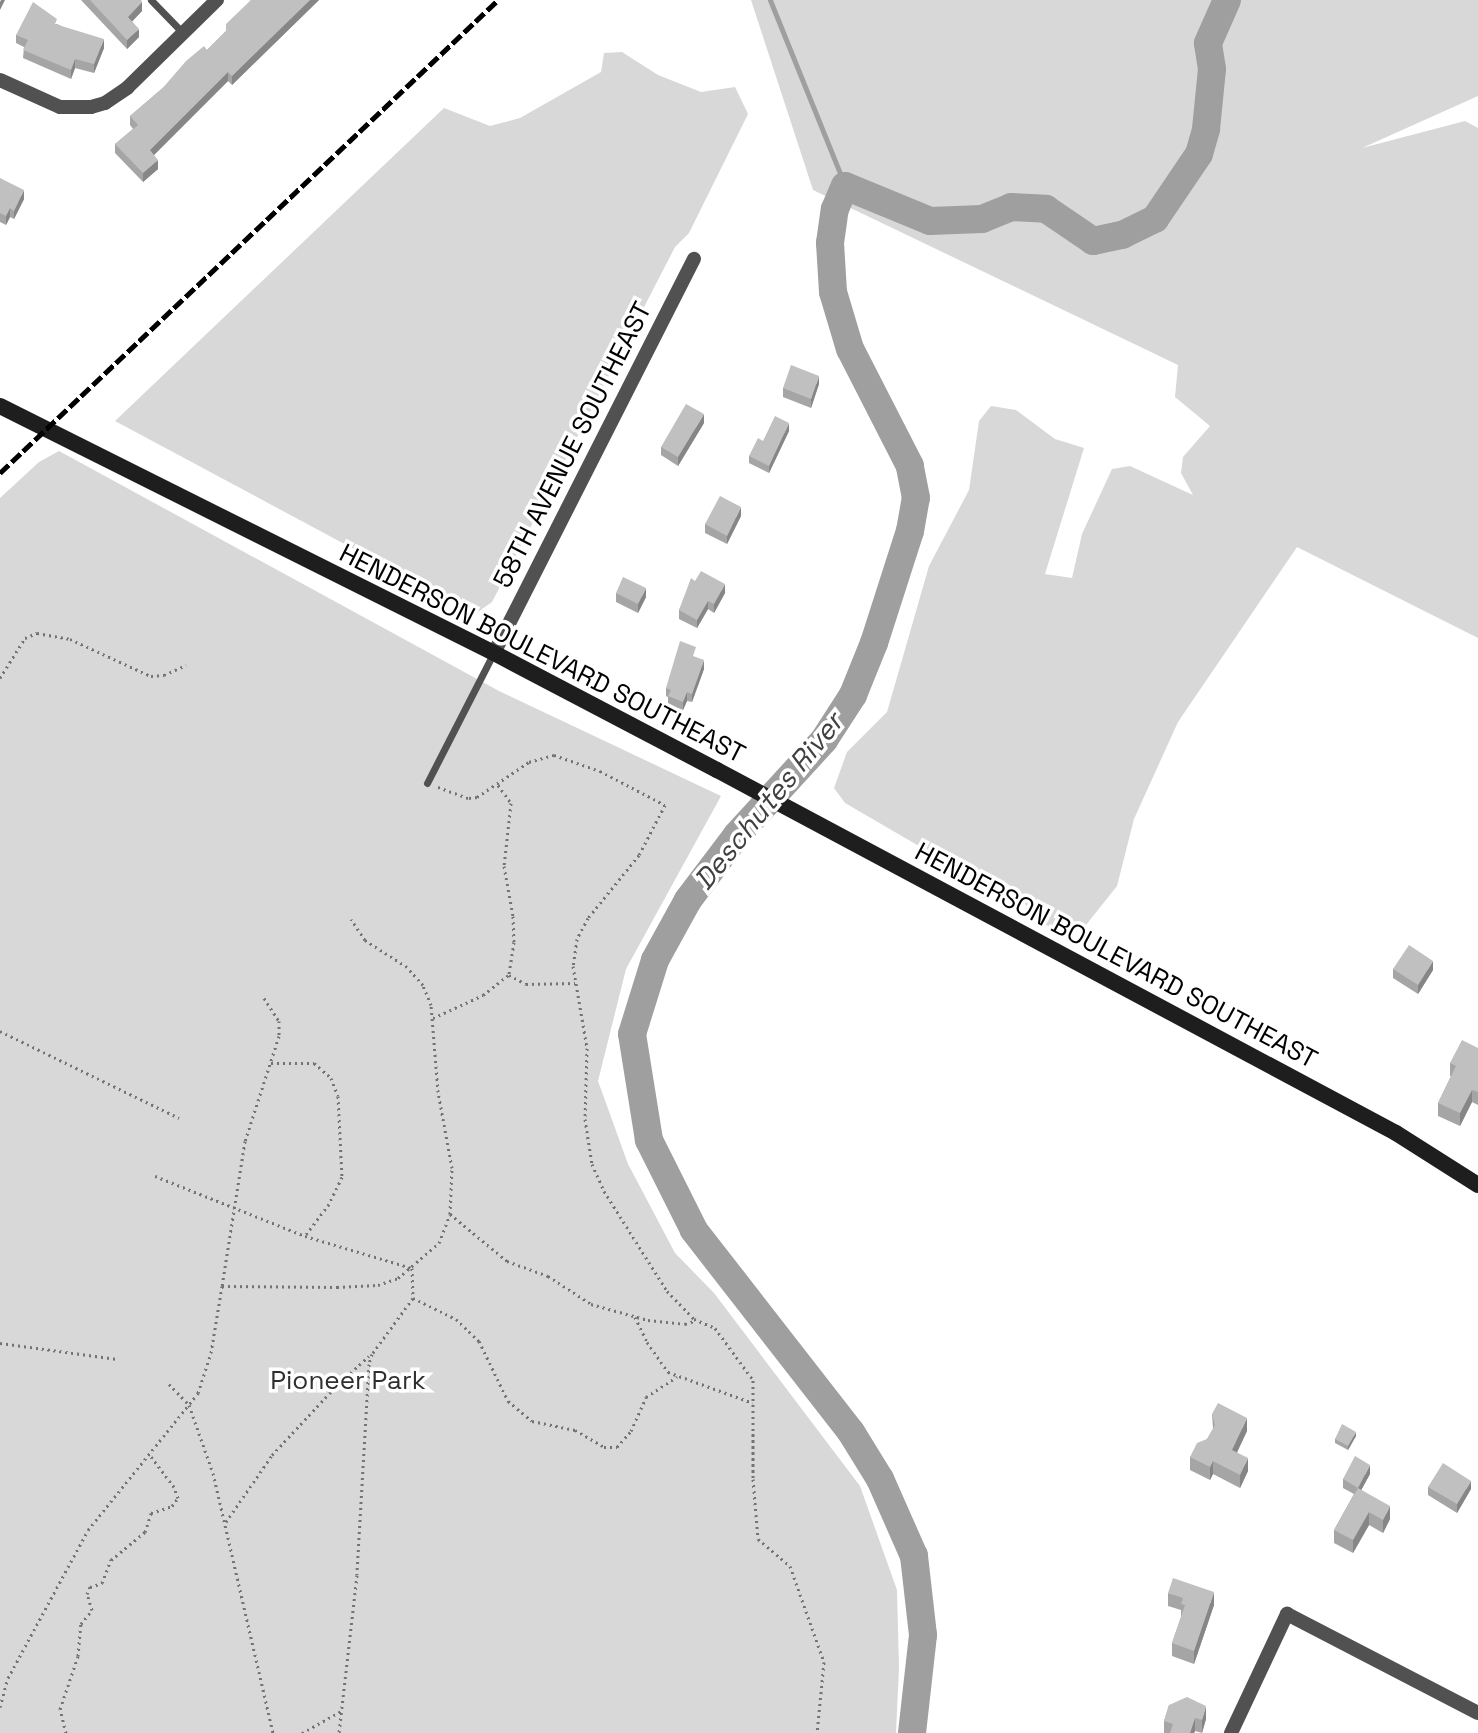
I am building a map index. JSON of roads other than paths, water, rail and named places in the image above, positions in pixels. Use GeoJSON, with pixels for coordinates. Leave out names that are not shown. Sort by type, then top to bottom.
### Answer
{"type":"FeatureCollection","features":[{"type":"Feature","properties":{"kind":"street"},"geometry":{"type":"LineString","coordinates":[[0,80],[60,107],[91,107],[118,96],[217,0]]}},
{"type":"Feature","properties":{"kind":"street","name":"58TH AVENUE SOUTHEAST"},"geometry":{"type":"LineString","coordinates":[[494,653],[694,259]]}},
{"type":"Feature","properties":{"kind":"street","name":"HENDERSON BOULEVARD SOUTHEAST"},"geometry":{"type":"LineString","coordinates":[[0,406],[494,653],[717,770],[1396,1133],[1478,1185]]}},
{"type":"Feature","properties":{"kind":"street"},"geometry":{"type":"LineString","coordinates":[[1231,1733],[1287,1614],[1478,1713]]}},
{"type":"Feature","properties":{"kind":"lane"},"geometry":{"type":"LineString","coordinates":[[151,0],[183,33]]}},
{"type":"Feature","properties":{"kind":"lane"},"geometry":{"type":"LineString","coordinates":[[427,783],[494,653]]}},
{"type":"Feature","properties":{"kind":"waterway"},"geometry":{"type":"LineString","coordinates":[[770,0],[845,186]]}},
{"type":"Feature","properties":{"kind":"waterway","name":"Deschutes River"},"geometry":{"type":"LineString","coordinates":[[912,1733],[923,1635],[914,1556],[880,1479],[851,1432],[694,1230],[649,1140],[632,1034],[655,960],[688,900],[737,835],[824,740],[853,695],[874,643],[910,531],[916,498],[910,466],[850,349],[833,292],[830,243],[835,209],[845,186],[930,221],[982,219],[1011,207],[1046,209],[1093,241],[1122,235],[1155,219],[1199,154],[1206,129],[1212,69],[1208,43],[1227,0]]}},
{"type":"Feature","properties":{"kind":"railway"},"geometry":{"type":"LineString","coordinates":[[0,473],[498,0]]}},
{"type":"Feature","properties":{"kind":"park label","name":"Pioneer Park"},"geometry":{"type":"Point","coordinates":[348,1381]}}]}
